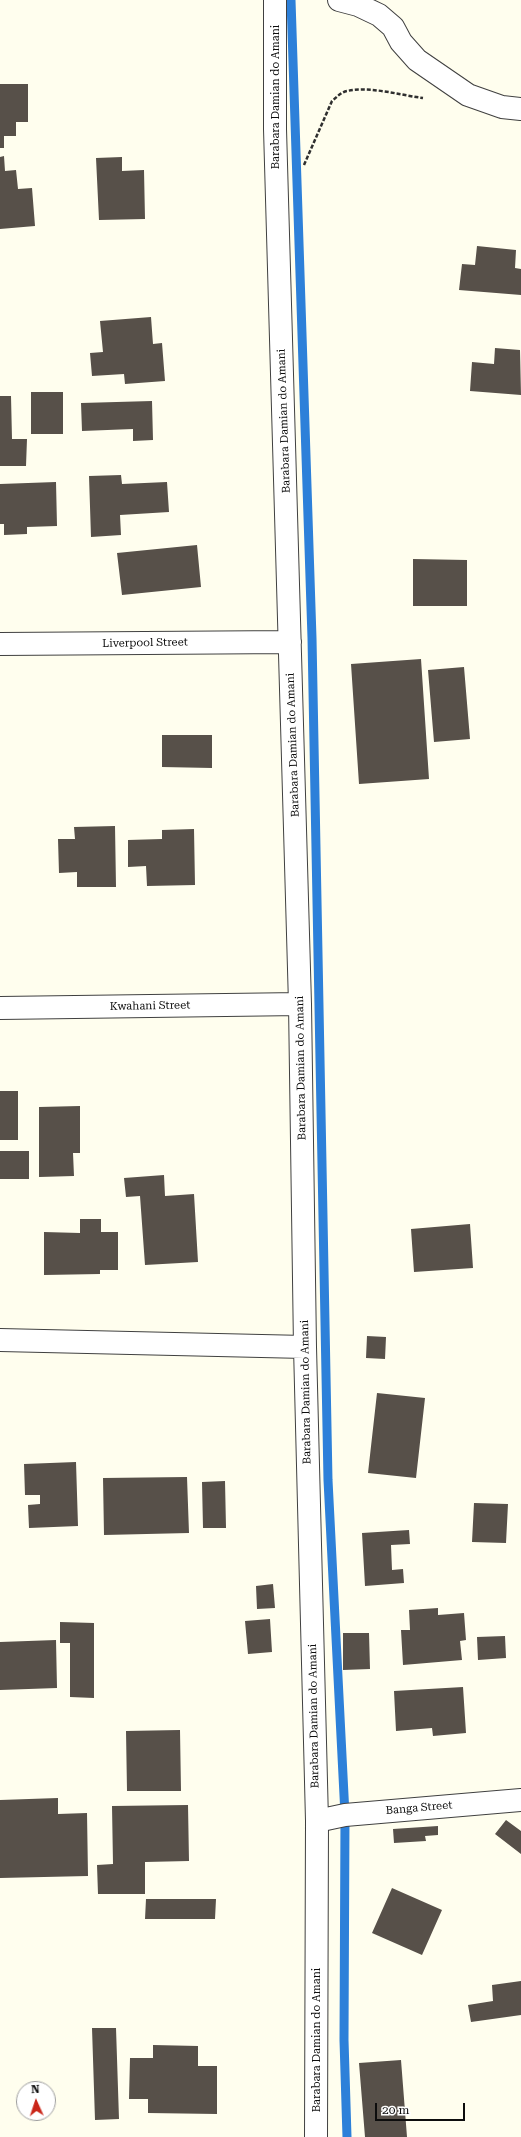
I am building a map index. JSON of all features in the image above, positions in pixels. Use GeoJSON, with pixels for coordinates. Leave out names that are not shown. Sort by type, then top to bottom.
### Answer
{"type":"FeatureCollection","features":[{"type":"Feature","properties":{"kind":"street","name":"Barabara Damian do Amani"},"geometry":{"type":"LineString","coordinates":[[275,0],[275,129],[300,1004],[305,1347],[317,1821],[316,2137]]}},
{"type":"Feature","properties":{"kind":"street"},"geometry":{"type":"LineString","coordinates":[[339,0],[358,5],[379,15],[393,27],[401,42],[417,60],[468,95],[502,107],[521,109]]}},
{"type":"Feature","properties":{"kind":"street","name":"Liverpool Street"},"geometry":{"type":"LineString","coordinates":[[0,644],[290,642]]}},
{"type":"Feature","properties":{"kind":"street","name":"Kwahani Street"},"geometry":{"type":"LineString","coordinates":[[0,1008],[300,1004]]}},
{"type":"Feature","properties":{"kind":"street"},"geometry":{"type":"LineString","coordinates":[[0,1340],[305,1347]]}},
{"type":"Feature","properties":{"kind":"street","name":"Banga Street"},"geometry":{"type":"LineString","coordinates":[[317,1821],[345,1815],[521,1800]]}},
{"type":"Feature","properties":{"kind":"path"},"geometry":{"type":"LineString","coordinates":[[304,166],[332,101],[340,94],[348,91],[377,91],[424,98]]}},
{"type":"Feature","properties":{"kind":"building"},"geometry":{"type":"Polygon","coordinates":[[[0,84],[28,84],[28,122],[16,122],[16,136],[4,136],[4,148],[0,148],[0,84]]]}},
{"type":"Feature","properties":{"kind":"building"},"geometry":{"type":"Polygon","coordinates":[[[4,156],[5,171],[16,170],[18,189],[32,188],[35,226],[0,229],[0,157],[4,156]]]}},
{"type":"Feature","properties":{"kind":"building"},"geometry":{"type":"Polygon","coordinates":[[[122,157],[122,171],[144,170],[145,219],[99,220],[96,158],[122,157]]]}},
{"type":"Feature","properties":{"kind":"building"},"geometry":{"type":"Polygon","coordinates":[[[477,246],[516,250],[515,268],[521,269],[521,295],[459,290],[462,264],[475,265],[477,246]]]}},
{"type":"Feature","properties":{"kind":"building"},"geometry":{"type":"Polygon","coordinates":[[[151,317],[153,344],[162,343],[165,381],[125,384],[124,374],[92,376],[90,353],[103,352],[100,321],[151,317]]]}},
{"type":"Feature","properties":{"kind":"building"},"geometry":{"type":"Polygon","coordinates":[[[495,348],[520,350],[521,395],[470,391],[472,362],[494,364],[495,348]]]}},
{"type":"Feature","properties":{"kind":"building"},"geometry":{"type":"Polygon","coordinates":[[[31,392],[63,392],[63,434],[31,434],[31,392]]]}},
{"type":"Feature","properties":{"kind":"building"},"geometry":{"type":"Polygon","coordinates":[[[0,396],[11,396],[12,439],[27,439],[26,466],[0,466],[0,396]]]}},
{"type":"Feature","properties":{"kind":"building"},"geometry":{"type":"Polygon","coordinates":[[[152,401],[153,440],[133,441],[133,429],[82,431],[81,403],[152,401]]]}},
{"type":"Feature","properties":{"kind":"building"},"geometry":{"type":"Polygon","coordinates":[[[121,475],[122,484],[167,482],[169,512],[120,515],[121,535],[91,537],[89,476],[121,475]]]}},
{"type":"Feature","properties":{"kind":"building"},"geometry":{"type":"Polygon","coordinates":[[[56,482],[57,526],[27,527],[27,534],[4,535],[4,524],[0,524],[0,484],[56,482]]]}},
{"type":"Feature","properties":{"kind":"building"},"geometry":{"type":"Polygon","coordinates":[[[197,545],[201,587],[122,595],[117,553],[197,545]]]}},
{"type":"Feature","properties":{"kind":"building"},"geometry":{"type":"Polygon","coordinates":[[[413,559],[467,560],[467,606],[413,606],[413,559]]]}},
{"type":"Feature","properties":{"kind":"building"},"geometry":{"type":"Polygon","coordinates":[[[421,659],[429,779],[359,784],[351,664],[421,659]]]}},
{"type":"Feature","properties":{"kind":"building"},"geometry":{"type":"Polygon","coordinates":[[[464,667],[470,739],[434,742],[428,670],[464,667]]]}},
{"type":"Feature","properties":{"kind":"building"},"geometry":{"type":"Polygon","coordinates":[[[162,735],[212,735],[212,768],[162,767],[162,735]]]}},
{"type":"Feature","properties":{"kind":"building"},"geometry":{"type":"Polygon","coordinates":[[[115,826],[116,887],[77,887],[77,872],[59,873],[58,839],[75,839],[74,827],[115,826]]]}},
{"type":"Feature","properties":{"kind":"building"},"geometry":{"type":"Polygon","coordinates":[[[194,829],[195,885],[147,886],[146,866],[128,867],[128,840],[162,839],[162,830],[194,829]]]}},
{"type":"Feature","properties":{"kind":"building"},"geometry":{"type":"Polygon","coordinates":[[[0,1091],[18,1091],[18,1140],[0,1140],[0,1091]]]}},
{"type":"Feature","properties":{"kind":"building"},"geometry":{"type":"Polygon","coordinates":[[[80,1106],[80,1153],[73,1153],[74,1176],[39,1177],[39,1107],[80,1106]]]}},
{"type":"Feature","properties":{"kind":"building"},"geometry":{"type":"Polygon","coordinates":[[[0,1151],[29,1151],[29,1179],[0,1179],[0,1151]]]}},
{"type":"Feature","properties":{"kind":"building"},"geometry":{"type":"Polygon","coordinates":[[[164,1175],[165,1196],[194,1194],[198,1262],[145,1265],[140,1196],[126,1197],[124,1178],[164,1175]]]}},
{"type":"Feature","properties":{"kind":"building"},"geometry":{"type":"Polygon","coordinates":[[[80,1219],[101,1219],[101,1232],[118,1232],[118,1270],[100,1270],[100,1274],[44,1275],[44,1232],[80,1233],[80,1219]]]}},
{"type":"Feature","properties":{"kind":"building"},"geometry":{"type":"Polygon","coordinates":[[[470,1224],[473,1268],[414,1272],[411,1229],[470,1224]]]}},
{"type":"Feature","properties":{"kind":"building"},"geometry":{"type":"Polygon","coordinates":[[[367,1336],[386,1337],[385,1359],[366,1358],[367,1336]]]}},
{"type":"Feature","properties":{"kind":"building"},"geometry":{"type":"Polygon","coordinates":[[[377,1393],[425,1398],[416,1478],[368,1473],[377,1393]]]}},
{"type":"Feature","properties":{"kind":"building"},"geometry":{"type":"Polygon","coordinates":[[[76,1462],[78,1526],[29,1528],[28,1505],[40,1504],[40,1495],[25,1495],[24,1464],[76,1462]]]}},
{"type":"Feature","properties":{"kind":"building"},"geometry":{"type":"Polygon","coordinates":[[[187,1477],[189,1533],[104,1535],[103,1478],[187,1477]]]}},
{"type":"Feature","properties":{"kind":"building"},"geometry":{"type":"Polygon","coordinates":[[[225,1481],[226,1528],[203,1528],[202,1482],[225,1481]]]}},
{"type":"Feature","properties":{"kind":"building"},"geometry":{"type":"Polygon","coordinates":[[[474,1503],[508,1504],[506,1543],[472,1542],[474,1503]]]}},
{"type":"Feature","properties":{"kind":"building"},"geometry":{"type":"Polygon","coordinates":[[[409,1530],[410,1544],[391,1545],[392,1570],[403,1569],[404,1583],[365,1586],[362,1533],[409,1530]]]}},
{"type":"Feature","properties":{"kind":"building"},"geometry":{"type":"Polygon","coordinates":[[[273,1584],[275,1608],[257,1609],[256,1586],[273,1584]]]}},
{"type":"Feature","properties":{"kind":"building"},"geometry":{"type":"Polygon","coordinates":[[[438,1608],[438,1615],[464,1613],[466,1640],[460,1641],[462,1660],[403,1665],[401,1630],[410,1630],[409,1610],[438,1608]]]}},
{"type":"Feature","properties":{"kind":"building"},"geometry":{"type":"Polygon","coordinates":[[[270,1619],[272,1652],[248,1654],[245,1621],[270,1619]]]}},
{"type":"Feature","properties":{"kind":"building"},"geometry":{"type":"Polygon","coordinates":[[[60,1622],[94,1623],[94,1698],[70,1697],[70,1643],[60,1643],[60,1622]]]}},
{"type":"Feature","properties":{"kind":"building"},"geometry":{"type":"Polygon","coordinates":[[[343,1633],[369,1633],[370,1669],[343,1670],[343,1633]]]}},
{"type":"Feature","properties":{"kind":"building"},"geometry":{"type":"Polygon","coordinates":[[[505,1636],[506,1658],[478,1660],[477,1637],[505,1636]]]}},
{"type":"Feature","properties":{"kind":"building"},"geometry":{"type":"Polygon","coordinates":[[[56,1640],[57,1688],[0,1690],[0,1642],[56,1640]]]}},
{"type":"Feature","properties":{"kind":"building"},"geometry":{"type":"Polygon","coordinates":[[[463,1687],[466,1733],[433,1736],[432,1728],[396,1731],[394,1691],[463,1687]]]}},
{"type":"Feature","properties":{"kind":"building"},"geometry":{"type":"Polygon","coordinates":[[[180,1730],[181,1791],[127,1791],[126,1731],[180,1730]]]}},
{"type":"Feature","properties":{"kind":"building"},"geometry":{"type":"Polygon","coordinates":[[[58,1798],[58,1814],[87,1813],[88,1876],[0,1878],[0,1800],[58,1798]]]}},
{"type":"Feature","properties":{"kind":"building"},"geometry":{"type":"Polygon","coordinates":[[[188,1805],[189,1861],[145,1862],[145,1894],[98,1894],[97,1865],[113,1864],[112,1806],[188,1805]]]}},
{"type":"Feature","properties":{"kind":"building"},"geometry":{"type":"Polygon","coordinates":[[[506,1820],[521,1831],[521,1854],[495,1834],[506,1820]]]}},
{"type":"Feature","properties":{"kind":"building"},"geometry":{"type":"Polygon","coordinates":[[[438,1826],[438,1835],[425,1836],[426,1841],[394,1843],[393,1829],[438,1826]]]}},
{"type":"Feature","properties":{"kind":"building"},"geometry":{"type":"Polygon","coordinates":[[[392,1888],[442,1910],[422,1955],[372,1933],[392,1888]]]}},
{"type":"Feature","properties":{"kind":"building"},"geometry":{"type":"Polygon","coordinates":[[[146,1899],[216,1899],[215,1919],[145,1919],[146,1899]]]}},
{"type":"Feature","properties":{"kind":"building"},"geometry":{"type":"Polygon","coordinates":[[[521,1981],[521,2015],[471,2022],[468,2005],[493,2001],[492,1985],[521,1981]]]}},
{"type":"Feature","properties":{"kind":"building"},"geometry":{"type":"Polygon","coordinates":[[[92,2028],[116,2028],[119,2119],[95,2120],[92,2028]]]}},
{"type":"Feature","properties":{"kind":"building"},"geometry":{"type":"Polygon","coordinates":[[[153,2045],[198,2046],[198,2066],[217,2066],[217,2114],[148,2113],[148,2099],[129,2099],[130,2058],[153,2058],[153,2045]]]}},
{"type":"Feature","properties":{"kind":"building"},"geometry":{"type":"Polygon","coordinates":[[[401,2060],[407,2137],[365,2137],[359,2063],[401,2060]]]}},
{"type":"Feature","properties":{"kind":"waterway"},"geometry":{"type":"LineString","coordinates":[[291,0],[312,638],[328,1480],[345,1815],[344,2040],[347,2137]]}}]}
